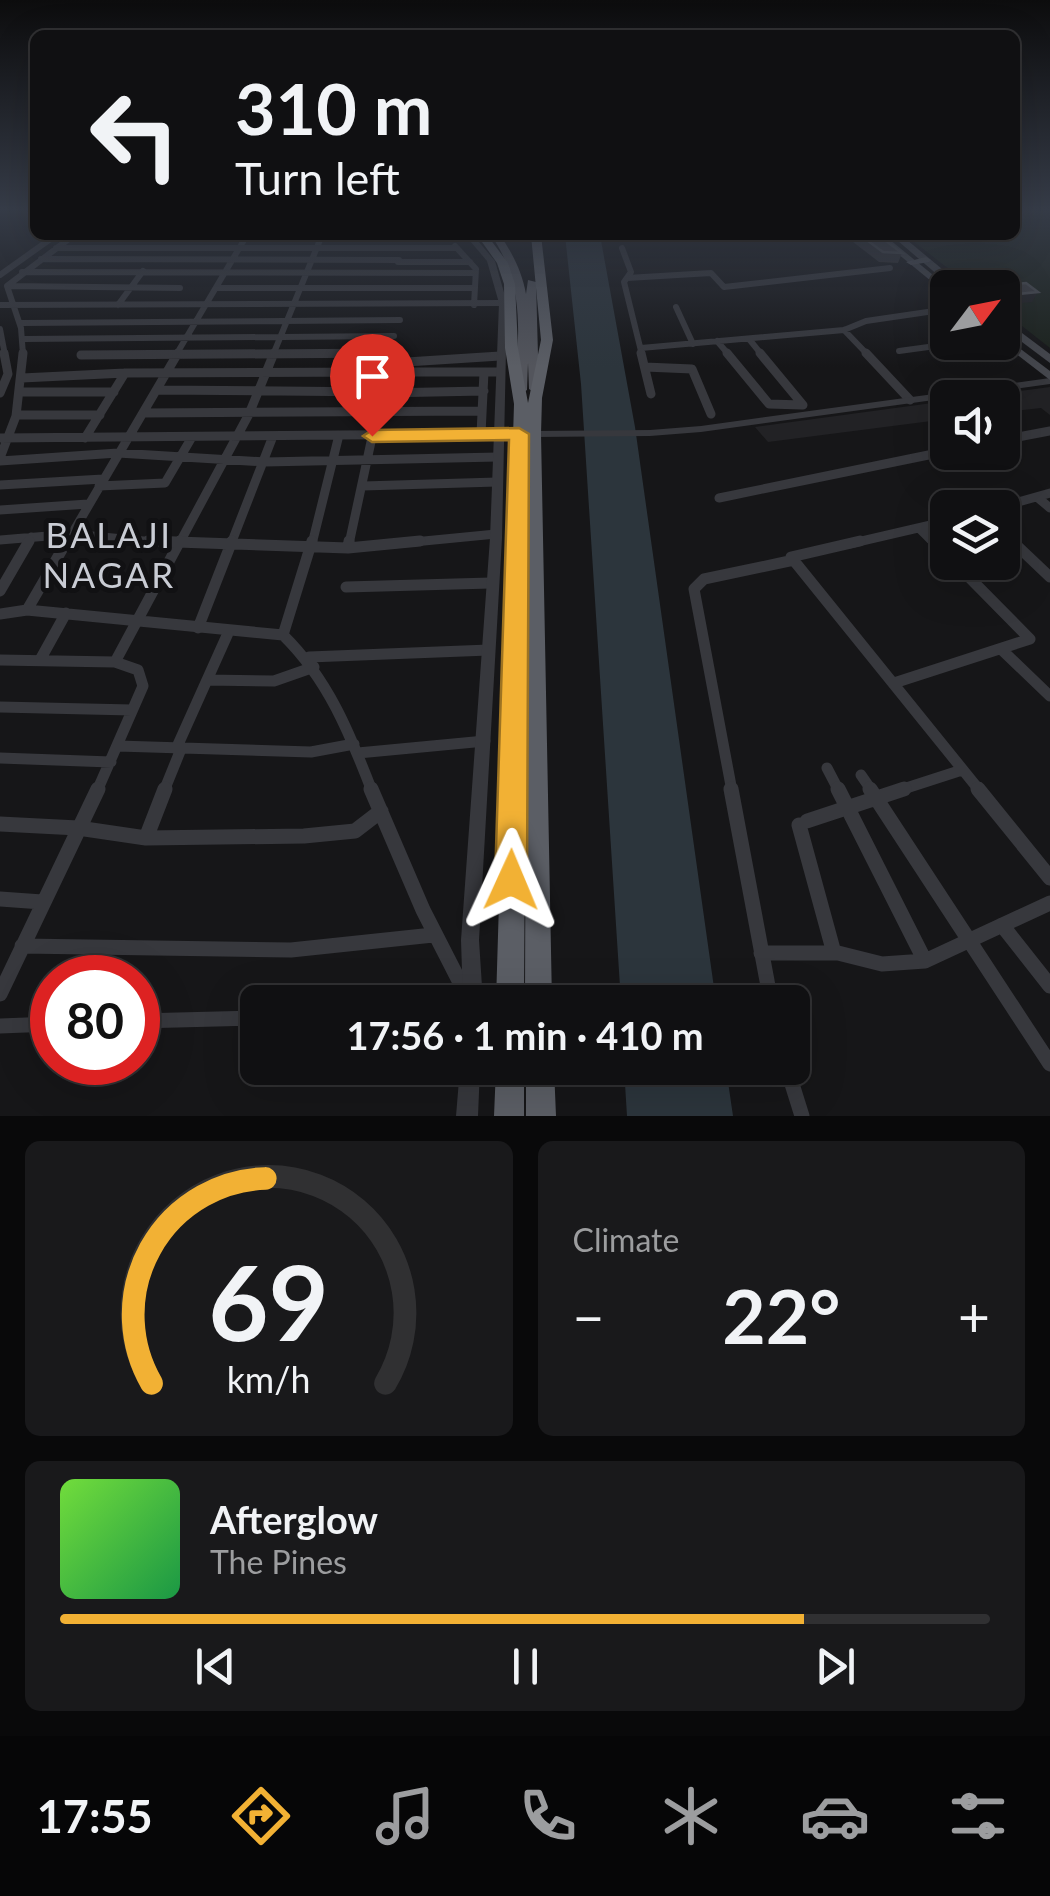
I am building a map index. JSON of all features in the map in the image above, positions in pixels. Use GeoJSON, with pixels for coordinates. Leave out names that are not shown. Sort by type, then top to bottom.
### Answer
{"type":"FeatureCollection","features":[{"type":"Feature","properties":{"kind":"highway"},"geometry":{"type":"LineString","coordinates":[[502,263],[513,292],[511,340],[528,401]]}},
{"type":"Feature","properties":{"kind":"highway"},"geometry":{"type":"LineString","coordinates":[[510,985],[508,434],[528,401],[548,340],[538,263]]}},
{"type":"Feature","properties":{"kind":"highway"},"geometry":{"type":"LineString","coordinates":[[508,434],[538,985]]}},
{"type":"Feature","properties":{"kind":"highway"},"geometry":{"type":"LineString","coordinates":[[509,1116],[510,1085]]}},
{"type":"Feature","properties":{"kind":"highway"},"geometry":{"type":"LineString","coordinates":[[540,1085],[541,1116]]}},
{"type":"Feature","properties":{"kind":"main road"},"geometry":{"type":"LineString","coordinates":[[514,263],[523,289],[528,401]]}},
{"type":"Feature","properties":{"kind":"main road"},"geometry":{"type":"LineString","coordinates":[[524,263],[535,304],[528,401]]}},
{"type":"Feature","properties":{"kind":"main road"},"geometry":{"type":"LineString","coordinates":[[1020,336],[1050,360]]}},
{"type":"Feature","properties":{"kind":"main road"},"geometry":{"type":"LineString","coordinates":[[1020,353],[1050,379]]}},
{"type":"Feature","properties":{"kind":"street"},"geometry":{"type":"LineString","coordinates":[[8,286],[35,263]]}},
{"type":"Feature","properties":{"kind":"street"},"geometry":{"type":"LineString","coordinates":[[52,304],[85,263]]}},
{"type":"Feature","properties":{"kind":"street"},"geometry":{"type":"LineString","coordinates":[[70,374],[150,263]]}},
{"type":"Feature","properties":{"kind":"street"},"geometry":{"type":"LineString","coordinates":[[27,610],[118,454],[132,438],[230,263]]}},
{"type":"Feature","properties":{"kind":"street"},"geometry":{"type":"LineString","coordinates":[[116,662],[221,460],[238,437],[311,263]]}},
{"type":"Feature","properties":{"kind":"street"},"geometry":{"type":"LineString","coordinates":[[386,306],[397,263]]}},
{"type":"Feature","properties":{"kind":"street"},"geometry":{"type":"LineString","coordinates":[[470,263],[475,273],[474,304]]}},
{"type":"Feature","properties":{"kind":"street"},"geometry":{"type":"LineString","coordinates":[[471,985],[470,940],[485,742],[498,457],[508,434],[500,372],[502,304],[492,263]]}},
{"type":"Feature","properties":{"kind":"street"},"geometry":{"type":"LineString","coordinates":[[628,263],[631,272],[624,282],[651,394]]}},
{"type":"Feature","properties":{"kind":"street"},"geometry":{"type":"LineString","coordinates":[[628,278],[712,273],[724,286],[890,268]]}},
{"type":"Feature","properties":{"kind":"street"},"geometry":{"type":"LineString","coordinates":[[22,272],[475,273]]}},
{"type":"Feature","properties":{"kind":"street"},"geometry":{"type":"LineString","coordinates":[[171,304],[188,274]]}},
{"type":"Feature","properties":{"kind":"street"},"geometry":{"type":"LineString","coordinates":[[8,286],[180,288]]}},
{"type":"Feature","properties":{"kind":"street"},"geometry":{"type":"LineString","coordinates":[[8,286],[24,339],[23,392],[0,460],[118,454],[266,462],[498,457]]}},
{"type":"Feature","properties":{"kind":"street"},"geometry":{"type":"LineString","coordinates":[[216,288],[473,288]]}},
{"type":"Feature","properties":{"kind":"street"},"geometry":{"type":"LineString","coordinates":[[0,308],[120,303],[294,307],[502,304]]}},
{"type":"Feature","properties":{"kind":"street"},"geometry":{"type":"LineString","coordinates":[[348,548],[403,306]]}},
{"type":"Feature","properties":{"kind":"street"},"geometry":{"type":"LineString","coordinates":[[676,308],[693,344]]}},
{"type":"Feature","properties":{"kind":"street"},"geometry":{"type":"LineString","coordinates":[[640,348],[844,330],[866,321],[930,312]]}},
{"type":"Feature","properties":{"kind":"street"},"geometry":{"type":"LineString","coordinates":[[21,323],[400,320]]}},
{"type":"Feature","properties":{"kind":"street"},"geometry":{"type":"LineString","coordinates":[[0,329],[4,376],[0,393]]}},
{"type":"Feature","properties":{"kind":"street"},"geometry":{"type":"LineString","coordinates":[[844,330],[910,400]]}},
{"type":"Feature","properties":{"kind":"street"},"geometry":{"type":"LineString","coordinates":[[24,339],[394,336]]}},
{"type":"Feature","properties":{"kind":"street"},"geometry":{"type":"LineString","coordinates":[[749,338],[806,409]]}},
{"type":"Feature","properties":{"kind":"street"},"geometry":{"type":"LineString","coordinates":[[717,342],[769,404],[806,409]]}},
{"type":"Feature","properties":{"kind":"street"},"geometry":{"type":"LineString","coordinates":[[899,351],[930,347]]}},
{"type":"Feature","properties":{"kind":"street"},"geometry":{"type":"LineString","coordinates":[[81,354],[274,352],[500,372]]}},
{"type":"Feature","properties":{"kind":"street"},"geometry":{"type":"LineString","coordinates":[[4,376],[267,374],[500,356]]}},
{"type":"Feature","properties":{"kind":"street"},"geometry":{"type":"LineString","coordinates":[[645,367],[690,368],[711,414]]}},
{"type":"Feature","properties":{"kind":"street"},"geometry":{"type":"LineString","coordinates":[[1020,380],[1037,367]]}},
{"type":"Feature","properties":{"kind":"street"},"geometry":{"type":"LineString","coordinates":[[481,411],[484,372]]}},
{"type":"Feature","properties":{"kind":"street"},"geometry":{"type":"LineString","coordinates":[[85,438],[126,373]]}},
{"type":"Feature","properties":{"kind":"street"},"geometry":{"type":"LineString","coordinates":[[1020,385],[1050,379]]}},
{"type":"Feature","properties":{"kind":"street"},"geometry":{"type":"LineString","coordinates":[[158,390],[484,391]]}},
{"type":"Feature","properties":{"kind":"street"},"geometry":{"type":"LineString","coordinates":[[23,392],[114,392]]}},
{"type":"Feature","properties":{"kind":"street"},"geometry":{"type":"LineString","coordinates":[[5,438],[650,434],[806,409],[930,397]]}},
{"type":"Feature","properties":{"kind":"street"},"geometry":{"type":"LineString","coordinates":[[143,414],[481,411],[508,434]]}},
{"type":"Feature","properties":{"kind":"street"},"geometry":{"type":"LineString","coordinates":[[18,415],[100,415]]}},
{"type":"Feature","properties":{"kind":"street"},"geometry":{"type":"LineString","coordinates":[[1020,436],[1050,430]]}},
{"type":"Feature","properties":{"kind":"street"},"geometry":{"type":"LineString","coordinates":[[283,636],[339,435]]}},
{"type":"Feature","properties":{"kind":"street"},"geometry":{"type":"LineString","coordinates":[[198,628],[274,436]]}},
{"type":"Feature","properties":{"kind":"street"},"geometry":{"type":"LineString","coordinates":[[0,485],[162,484],[192,437]]}},
{"type":"Feature","properties":{"kind":"street"},"geometry":{"type":"LineString","coordinates":[[719,498],[930,455]]}},
{"type":"Feature","properties":{"kind":"street"},"geometry":{"type":"LineString","coordinates":[[363,486],[497,482]]}},
{"type":"Feature","properties":{"kind":"street"},"geometry":{"type":"LineString","coordinates":[[1020,502],[1050,494]]}},
{"type":"Feature","properties":{"kind":"street"},"geometry":{"type":"LineString","coordinates":[[1037,497],[1050,508]]}},
{"type":"Feature","properties":{"kind":"street"},"geometry":{"type":"LineString","coordinates":[[0,510],[88,504]]}},
{"type":"Feature","properties":{"kind":"street"},"geometry":{"type":"LineString","coordinates":[[930,525],[792,556],[1050,878]]}},
{"type":"Feature","properties":{"kind":"street"},"geometry":{"type":"LineString","coordinates":[[919,528],[930,539]]}},
{"type":"Feature","properties":{"kind":"street"},"geometry":{"type":"LineString","coordinates":[[0,540],[72,534],[176,544],[348,548],[496,534]]}},
{"type":"Feature","properties":{"kind":"street"},"geometry":{"type":"LineString","coordinates":[[0,592],[31,538]]}},
{"type":"Feature","properties":{"kind":"street"},"geometry":{"type":"LineString","coordinates":[[1020,549],[1050,577]]}},
{"type":"Feature","properties":{"kind":"street"},"geometry":{"type":"LineString","coordinates":[[768,985],[694,589],[704,579],[794,560]]}},
{"type":"Feature","properties":{"kind":"street"},"geometry":{"type":"LineString","coordinates":[[894,683],[1030,639],[972,580]]}},
{"type":"Feature","properties":{"kind":"street"},"geometry":{"type":"LineString","coordinates":[[346,587],[491,583]]}},
{"type":"Feature","properties":{"kind":"street"},"geometry":{"type":"LineString","coordinates":[[0,614],[27,610],[139,618],[283,636],[312,662],[356,749],[433,935],[461,985]]}},
{"type":"Feature","properties":{"kind":"street"},"geometry":{"type":"LineString","coordinates":[[40,660],[66,613]]}},
{"type":"Feature","properties":{"kind":"street"},"geometry":{"type":"LineString","coordinates":[[146,838],[178,749],[229,630]]}},
{"type":"Feature","properties":{"kind":"street"},"geometry":{"type":"LineString","coordinates":[[207,680],[274,681],[312,662],[489,650]]}},
{"type":"Feature","properties":{"kind":"street"},"geometry":{"type":"LineString","coordinates":[[1002,650],[1050,696]]}},
{"type":"Feature","properties":{"kind":"street"},"geometry":{"type":"LineString","coordinates":[[0,660],[116,662],[142,675],[142,686],[111,762],[1,988]]}},
{"type":"Feature","properties":{"kind":"street"},"geometry":{"type":"LineString","coordinates":[[0,708],[132,710]]}},
{"type":"Feature","properties":{"kind":"street"},"geometry":{"type":"LineString","coordinates":[[118,746],[311,752],[485,742]]}},
{"type":"Feature","properties":{"kind":"street"},"geometry":{"type":"LineString","coordinates":[[0,758],[111,762]]}},
{"type":"Feature","properties":{"kind":"street"},"geometry":{"type":"LineString","coordinates":[[828,768],[925,961]]}},
{"type":"Feature","properties":{"kind":"street"},"geometry":{"type":"LineString","coordinates":[[834,953],[802,823],[962,770]]}},
{"type":"Feature","properties":{"kind":"street"},"geometry":{"type":"LineString","coordinates":[[861,775],[1050,1064]]}},
{"type":"Feature","properties":{"kind":"street"},"geometry":{"type":"LineString","coordinates":[[0,824],[78,828],[146,838],[338,834],[355,830],[380,811]]}},
{"type":"Feature","properties":{"kind":"street"},"geometry":{"type":"LineString","coordinates":[[0,899],[42,902]]}},
{"type":"Feature","properties":{"kind":"street"},"geometry":{"type":"LineString","coordinates":[[761,953],[834,953],[882,964],[925,961],[1050,903]]}},
{"type":"Feature","properties":{"kind":"street"},"geometry":{"type":"LineString","coordinates":[[1002,925],[1050,986]]}},
{"type":"Feature","properties":{"kind":"street"},"geometry":{"type":"LineString","coordinates":[[22,946],[290,950],[433,935]]}},
{"type":"Feature","properties":{"kind":"street"},"geometry":{"type":"LineString","coordinates":[[160,1020],[240,1018]]}},
{"type":"Feature","properties":{"kind":"street"},"geometry":{"type":"LineString","coordinates":[[0,1026],[30,1025]]}},
{"type":"Feature","properties":{"kind":"street"},"geometry":{"type":"LineString","coordinates":[[468,1116],[469,1085]]}},
{"type":"Feature","properties":{"kind":"street"},"geometry":{"type":"LineString","coordinates":[[792,1085],[802,1116]]}},
{"type":"Feature","properties":{"kind":"shaded area"},"geometry":{"type":"Polygon","coordinates":[[[568,263],[605,263],[635,427],[714,985],[620,985],[581,384],[568,263]]]}},
{"type":"Feature","properties":{"kind":"shaded area"},"geometry":{"type":"Polygon","coordinates":[[[941,263],[1050,263],[1050,348],[1020,324],[1020,270],[950,270],[941,263]]]}},
{"type":"Feature","properties":{"kind":"shaded area"},"geometry":{"type":"Polygon","coordinates":[[[1050,387],[1050,415],[1041,408],[1020,410],[1020,391],[1050,387]]]}},
{"type":"Feature","properties":{"kind":"shaded area"},"geometry":{"type":"Polygon","coordinates":[[[930,403],[930,421],[768,442],[755,427],[930,403]]]}},
{"type":"Feature","properties":{"kind":"shaded area"},"geometry":{"type":"Polygon","coordinates":[[[625,1085],[728,1085],[733,1116],[627,1116],[625,1085]]]}},
{"type":"Feature","properties":{"kind":"building"},"geometry":{"type":"Polygon","coordinates":[[[1026,283],[1038,292],[1020,294],[1020,284],[1026,283]]]}},
{"type":"Feature","properties":{"kind":"district","name":"BALAJI NAGAR"},"geometry":{"type":"Point","coordinates":[109,556]}},
{"type":"Feature","properties":{"kind":"route"},"geometry":{"type":"LineString","coordinates":[[372,436],[519,434],[511,880]]}}]}
